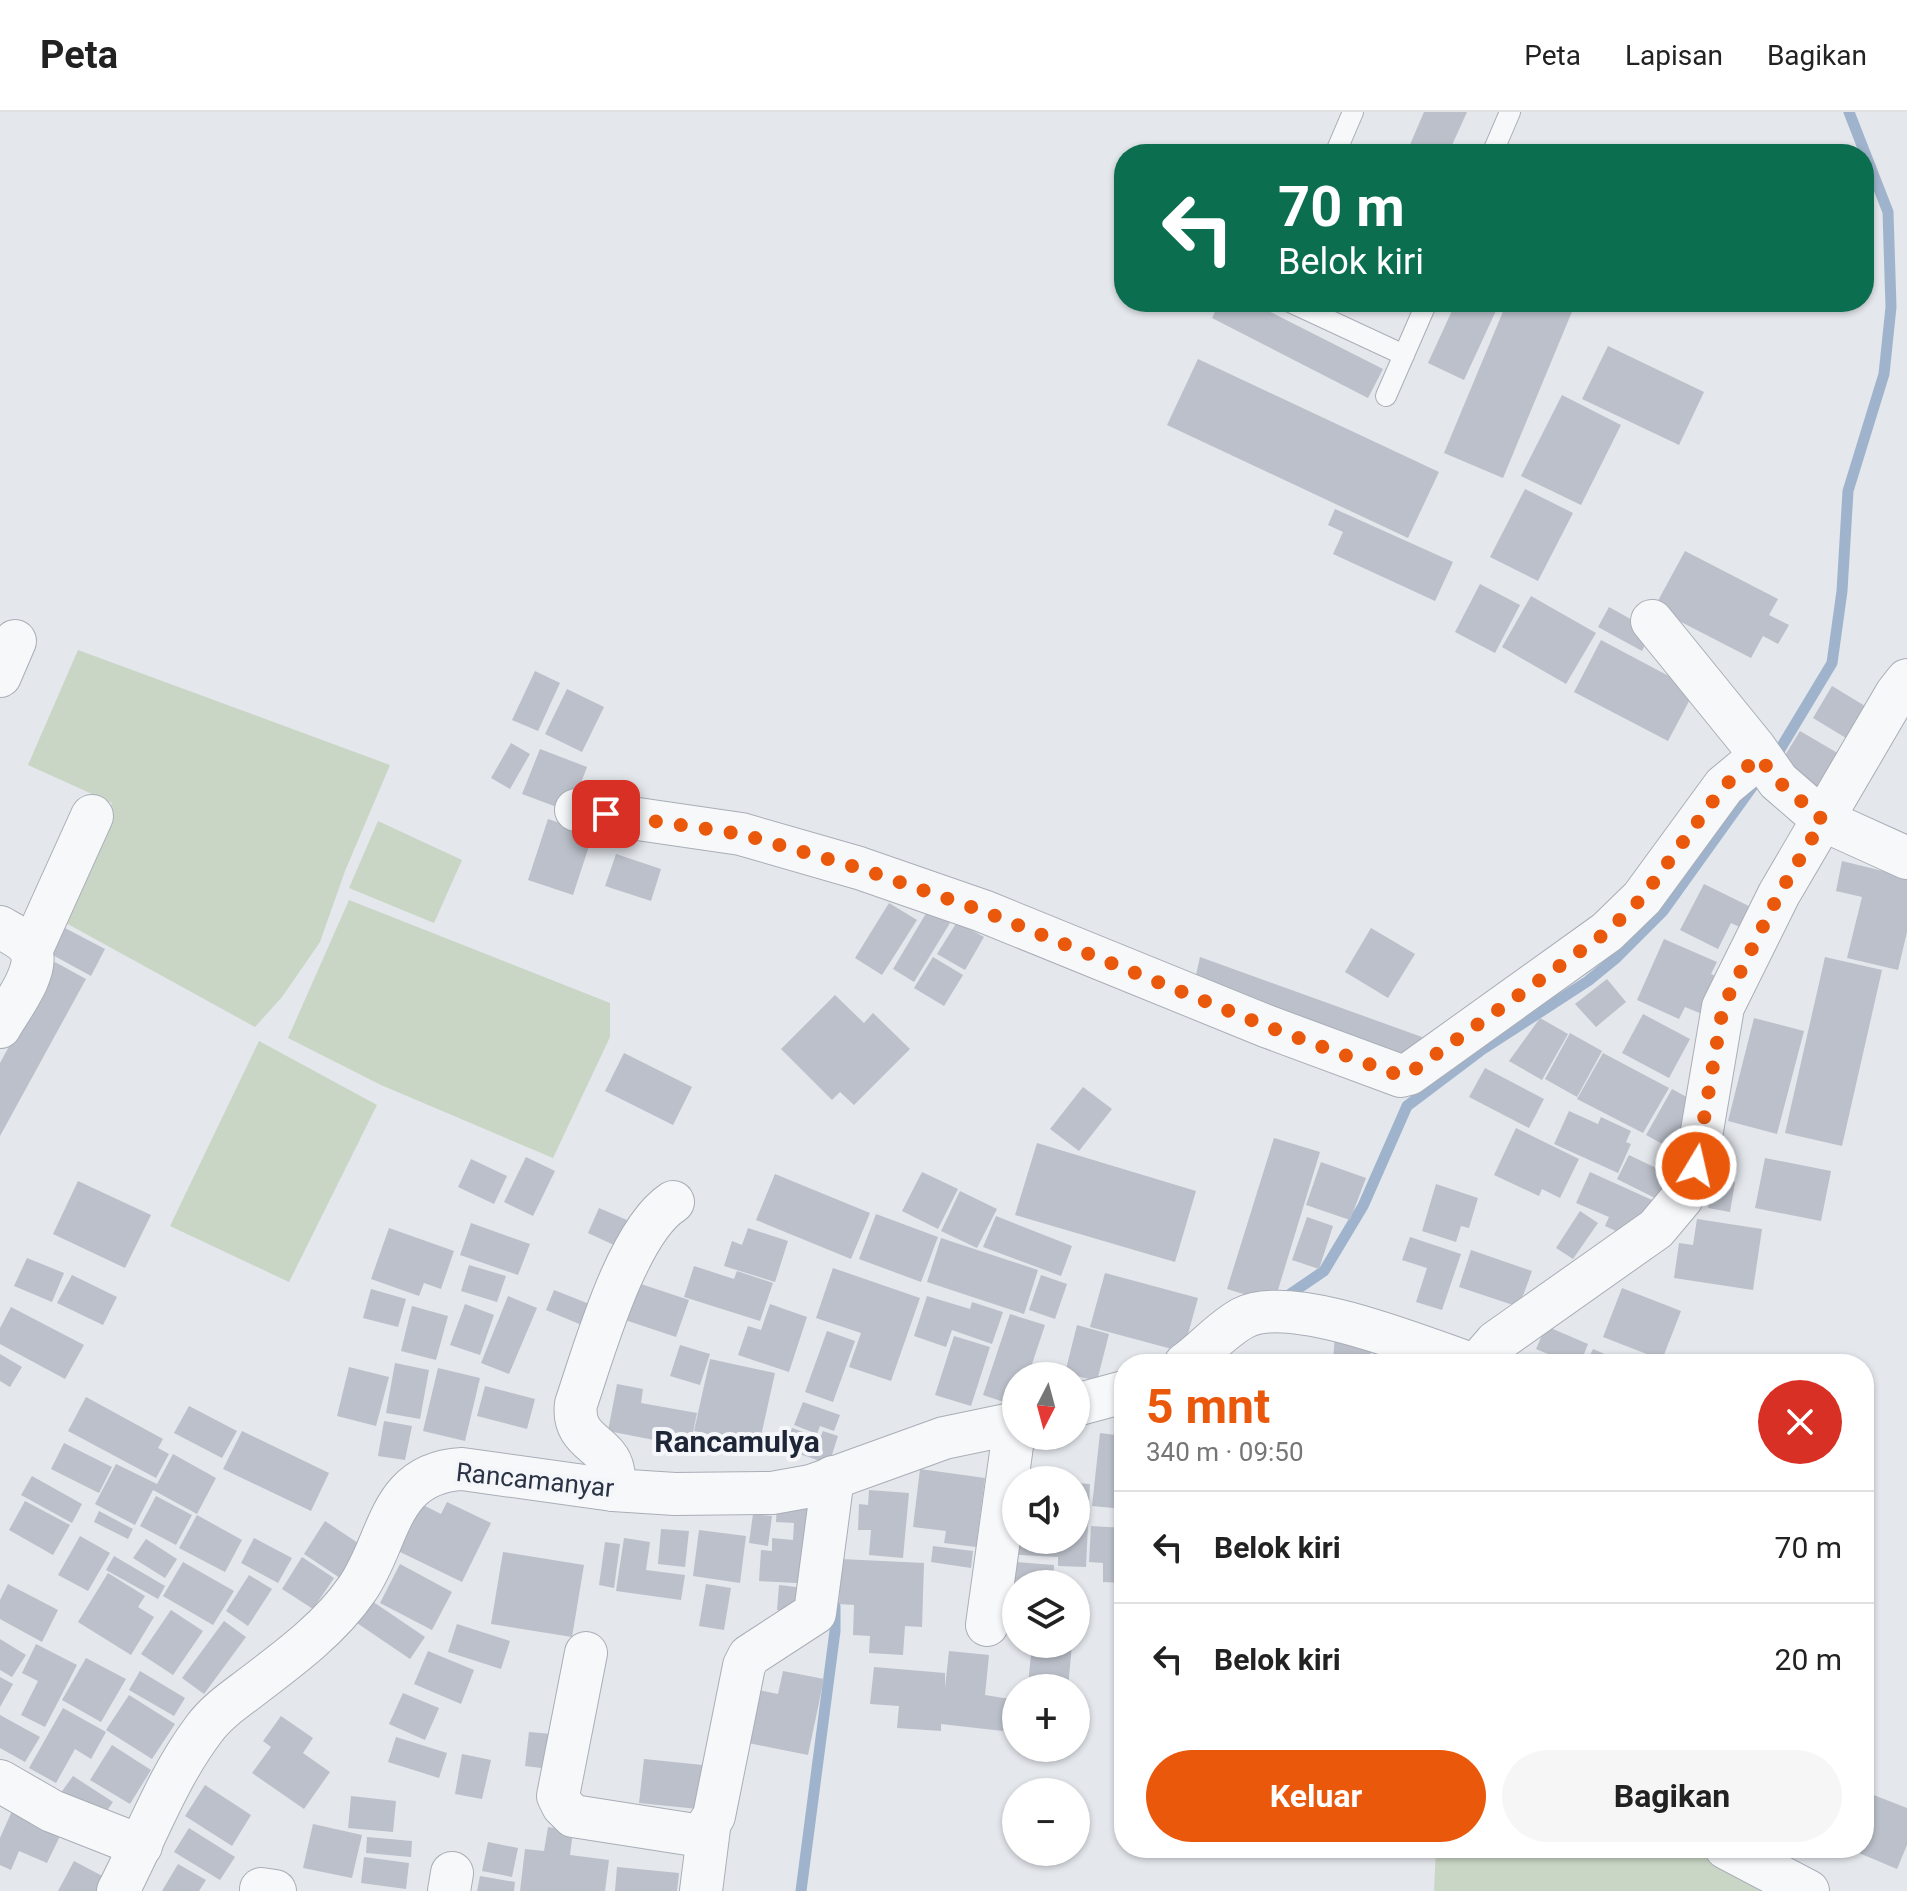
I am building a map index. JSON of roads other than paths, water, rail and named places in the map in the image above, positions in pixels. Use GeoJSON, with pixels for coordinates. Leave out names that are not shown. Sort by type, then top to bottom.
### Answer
{"type":"FeatureCollection","features":[{"type":"Feature","properties":{"kind":"street"},"geometry":{"type":"LineString","coordinates":[[1652,621],[1789,788],[1907,858]]}},
{"type":"Feature","properties":{"kind":"street"},"geometry":{"type":"LineString","coordinates":[[576,810],[741,834],[859,868],[983,911],[1266,1026],[1401,1076],[1414,1070],[1607,932],[1642,898],[1724,786],[1789,788],[1896,694],[1907,680]]}},
{"type":"Feature","properties":{"kind":"street"},"geometry":{"type":"LineString","coordinates":[[1484,1354],[1496,1342],[1656,1229],[1682,1198],[1696,1166],[1723,1007],[1779,894],[1789,788]]}},
{"type":"Feature","properties":{"kind":"street"},"geometry":{"type":"LineString","coordinates":[[0,1027],[32,969],[16,939],[92,816]]}},
{"type":"Feature","properties":{"kind":"street"},"geometry":{"type":"LineString","coordinates":[[613,1490],[612,1464],[578,1428],[574,1413],[623,1274],[654,1218],[673,1202]]}},
{"type":"Feature","properties":{"kind":"street"},"geometry":{"type":"LineString","coordinates":[[1197,1354],[1245,1317],[1263,1311],[1346,1322],[1444,1354]]}},
{"type":"Feature","properties":{"kind":"street"},"geometry":{"type":"LineString","coordinates":[[1090,1401],[1114,1395]]}},
{"type":"Feature","properties":{"kind":"street","name":"Rancamanyar"},"geometry":{"type":"LineString","coordinates":[[118,1891],[180,1766],[206,1725],[339,1612],[359,1587],[401,1502],[422,1478],[440,1470],[462,1469],[613,1490],[689,1495],[772,1493],[811,1486],[944,1438],[1002,1426]]}},
{"type":"Feature","properties":{"kind":"street"},"geometry":{"type":"LineString","coordinates":[[987,1625],[1011,1450]]}},
{"type":"Feature","properties":{"kind":"street"},"geometry":{"type":"LineString","coordinates":[[701,1891],[709,1828],[744,1666],[749,1656],[815,1613],[833,1477]]}},
{"type":"Feature","properties":{"kind":"street"},"geometry":{"type":"LineString","coordinates":[[586,1653],[558,1796],[563,1806],[573,1816],[701,1836],[709,1828]]}},
{"type":"Feature","properties":{"kind":"street"},"geometry":{"type":"LineString","coordinates":[[0,1781],[52,1811],[141,1846]]}},
{"type":"Feature","properties":{"kind":"street"},"geometry":{"type":"LineString","coordinates":[[1745,1858],[1808,1891]]}},
{"type":"Feature","properties":{"kind":"lane"},"geometry":{"type":"LineString","coordinates":[[1339,144],[1353,112]]}},
{"type":"Feature","properties":{"kind":"lane"},"geometry":{"type":"LineString","coordinates":[[1496,144],[1510,112]]}},
{"type":"Feature","properties":{"kind":"lane"},"geometry":{"type":"LineString","coordinates":[[1312,312],[1404,355]]}},
{"type":"Feature","properties":{"kind":"lane"},"geometry":{"type":"LineString","coordinates":[[1386,396],[1423,312]]}},
{"type":"Feature","properties":{"kind":"waterway"},"geometry":{"type":"LineString","coordinates":[[1849,112],[1861,144]]}},
{"type":"Feature","properties":{"kind":"waterway"},"geometry":{"type":"LineString","coordinates":[[1773,761],[1832,663],[1842,591],[1848,491],[1884,374],[1891,307],[1888,212],[1874,176]]}},
{"type":"Feature","properties":{"kind":"waterway"},"geometry":{"type":"LineString","coordinates":[[1283,1299],[1324,1271],[1363,1206],[1407,1106],[1480,1051],[1588,981],[1615,959],[1663,911],[1752,787]]}},
{"type":"Feature","properties":{"kind":"waterway"},"geometry":{"type":"LineString","coordinates":[[801,1891],[835,1631],[835,1606]]}},
{"type":"Feature","properties":{"kind":"district","name":"Rancamulya"},"geometry":{"type":"Point","coordinates":[737,1441]}}]}
